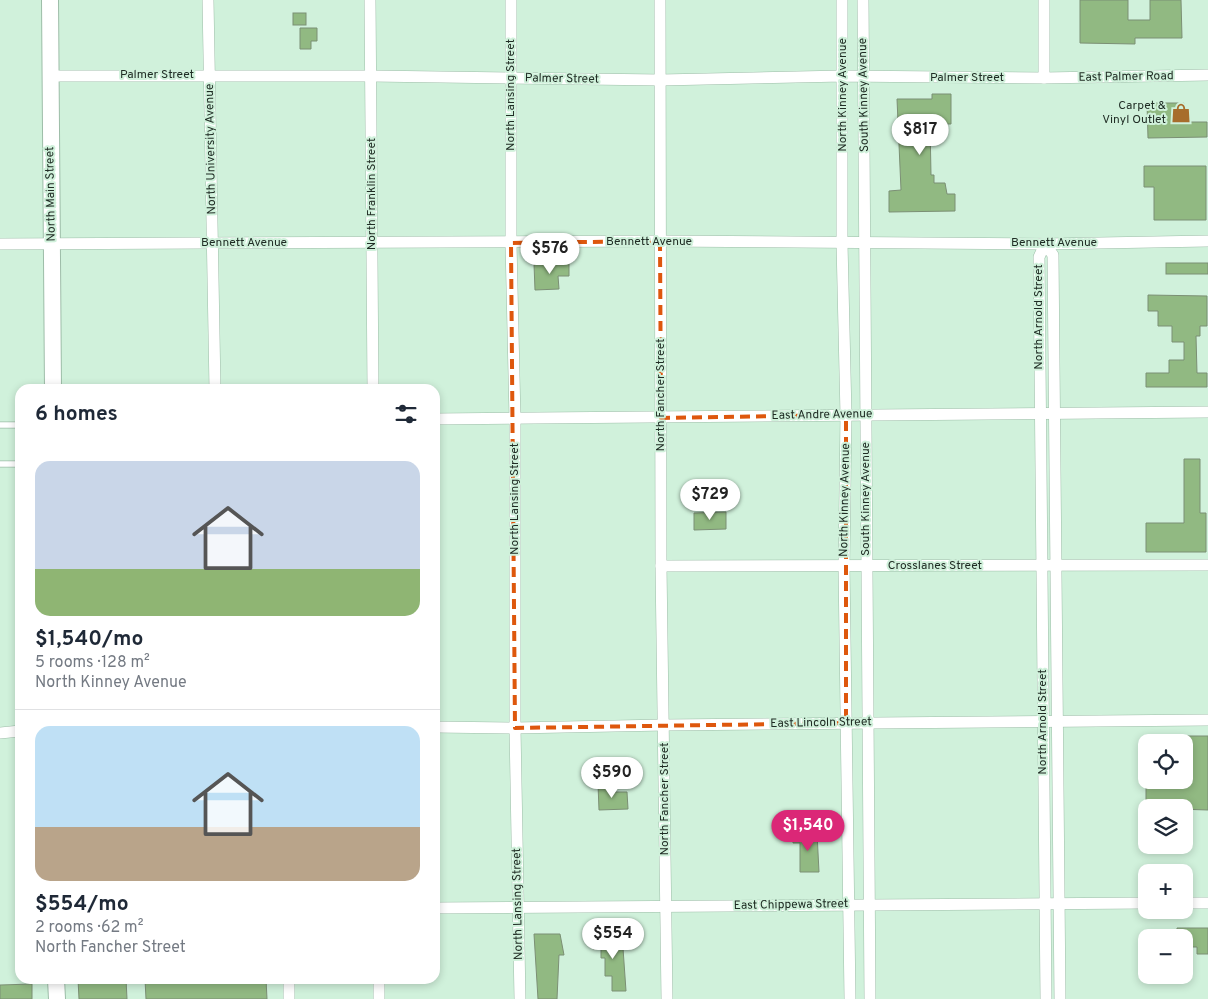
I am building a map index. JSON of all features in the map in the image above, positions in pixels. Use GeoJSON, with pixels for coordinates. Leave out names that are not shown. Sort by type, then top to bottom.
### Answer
{"type":"FeatureCollection","features":[{"type":"Feature","properties":{"kind":"street","name":"North Main Street"},"geometry":{"type":"LineString","coordinates":[[50,0],[49,76],[53,384]]}},
{"type":"Feature","properties":{"kind":"street","name":"North University Avenue"},"geometry":{"type":"LineString","coordinates":[[208,0],[215,384]]}},
{"type":"Feature","properties":{"kind":"street","name":"North Franklin Street"},"geometry":{"type":"LineString","coordinates":[[370,0],[372,384]]}},
{"type":"Feature","properties":{"kind":"street","name":"North Lansing Street"},"geometry":{"type":"LineString","coordinates":[[511,0],[511,243],[515,418],[515,728],[520,999]]}},
{"type":"Feature","properties":{"kind":"street","name":"North Fancher Street"},"geometry":{"type":"LineString","coordinates":[[660,0],[661,566],[665,724],[667,999]]}},
{"type":"Feature","properties":{"kind":"street","name":"North Kinney Avenue"},"geometry":{"type":"LineString","coordinates":[[842,0],[842,243],[846,415],[844,566],[850,999]]}},
{"type":"Feature","properties":{"kind":"street","name":"South Kinney Avenue"},"geometry":{"type":"LineString","coordinates":[[863,0],[870,999]]}},
{"type":"Feature","properties":{"kind":"street"},"geometry":{"type":"LineString","coordinates":[[1044,0],[1044,78]]}},
{"type":"Feature","properties":{"kind":"street","name":"East Palmer Road"},"geometry":{"type":"LineString","coordinates":[[1044,78],[1208,75]]}},
{"type":"Feature","properties":{"kind":"street","name":"Palmer Street"},"geometry":{"type":"LineString","coordinates":[[49,76],[371,76],[661,80],[843,76],[864,78],[1044,78]]}},
{"type":"Feature","properties":{"kind":"street","name":"Bennett Avenue"},"geometry":{"type":"LineString","coordinates":[[0,244],[372,244],[660,241],[1045,244],[1208,241]]}},
{"type":"Feature","properties":{"kind":"street","name":"North Arnold Street"},"geometry":{"type":"LineString","coordinates":[[1046,999],[1039,257],[1045,244],[1053,255],[1056,414],[1060,999]]}},
{"type":"Feature","properties":{"kind":"street","name":"East Andre Avenue"},"geometry":{"type":"LineString","coordinates":[[440,419],[1208,412]]}},
{"type":"Feature","properties":{"kind":"street","name":"Crosslanes Street"},"geometry":{"type":"LineString","coordinates":[[661,566],[1208,565]]}},
{"type":"Feature","properties":{"kind":"street","name":"East Lincoln Street"},"geometry":{"type":"LineString","coordinates":[[440,727],[515,728],[665,724],[1208,720]]}},
{"type":"Feature","properties":{"kind":"street"},"geometry":{"type":"LineString","coordinates":[[0,733],[15,732]]}},
{"type":"Feature","properties":{"kind":"street","name":"East Chippewa Street"},"geometry":{"type":"LineString","coordinates":[[440,908],[1045,902],[1138,903]]}},
{"type":"Feature","properties":{"kind":"street"},"geometry":{"type":"LineString","coordinates":[[1193,903],[1208,904]]}},
{"type":"Feature","properties":{"kind":"street"},"geometry":{"type":"LineString","coordinates":[[56,984],[56,999]]}},
{"type":"Feature","properties":{"kind":"street"},"geometry":{"type":"LineString","coordinates":[[289,984],[289,999]]}},
{"type":"Feature","properties":{"kind":"street"},"geometry":{"type":"LineString","coordinates":[[379,984],[379,999]]}},
{"type":"Feature","properties":{"kind":"lane"},"geometry":{"type":"LineString","coordinates":[[0,425],[15,425]]}},
{"type":"Feature","properties":{"kind":"lane"},"geometry":{"type":"LineString","coordinates":[[0,464],[15,464]]}},
{"type":"Feature","properties":{"kind":"highlighted area"},"geometry":{"type":"Polygon","coordinates":[[[660,241],[661,418],[846,415],[846,723],[515,728],[511,243],[660,241]]]}},
{"type":"Feature","properties":{"kind":"building"},"geometry":{"type":"Polygon","coordinates":[[[1080,0],[1128,0],[1128,20],[1150,20],[1150,0],[1181,0],[1182,38],[1135,38],[1135,44],[1080,43],[1080,0]]]}},
{"type":"Feature","properties":{"kind":"building"},"geometry":{"type":"Polygon","coordinates":[[[293,13],[306,13],[306,25],[293,25],[293,13]]]}},
{"type":"Feature","properties":{"kind":"building"},"geometry":{"type":"Polygon","coordinates":[[[300,28],[317,28],[317,41],[311,41],[311,49],[300,49],[300,28]]]}},
{"type":"Feature","properties":{"kind":"building"},"geometry":{"type":"Polygon","coordinates":[[[932,94],[951,94],[951,124],[930,124],[931,175],[934,175],[934,183],[945,183],[947,194],[955,194],[955,211],[889,212],[889,191],[901,190],[897,99],[932,99],[932,94]]]}},
{"type":"Feature","properties":{"kind":"building"},"geometry":{"type":"Polygon","coordinates":[[[1147,103],[1184,103],[1184,122],[1207,122],[1207,137],[1148,138],[1147,103]]]}},
{"type":"Feature","properties":{"kind":"building"},"geometry":{"type":"Polygon","coordinates":[[[1144,166],[1206,166],[1206,220],[1154,220],[1154,187],[1144,187],[1144,166]]]}},
{"type":"Feature","properties":{"kind":"building"},"geometry":{"type":"Polygon","coordinates":[[[569,262],[569,276],[558,276],[559,289],[535,290],[534,264],[569,262]]]}},
{"type":"Feature","properties":{"kind":"building"},"geometry":{"type":"Polygon","coordinates":[[[1166,263],[1208,263],[1208,274],[1166,274],[1166,263]]]}},
{"type":"Feature","properties":{"kind":"building"},"geometry":{"type":"Polygon","coordinates":[[[1148,295],[1207,296],[1207,326],[1200,326],[1200,336],[1196,336],[1197,373],[1207,373],[1207,387],[1146,387],[1146,373],[1169,373],[1169,360],[1184,360],[1184,342],[1172,342],[1172,326],[1158,326],[1158,311],[1148,311],[1148,295]]]}},
{"type":"Feature","properties":{"kind":"building"},"geometry":{"type":"Polygon","coordinates":[[[1184,459],[1200,459],[1200,513],[1206,513],[1206,552],[1146,552],[1146,523],[1184,523],[1184,459]]]}},
{"type":"Feature","properties":{"kind":"building"},"geometry":{"type":"Polygon","coordinates":[[[726,512],[726,529],[694,530],[694,513],[726,512]]]}},
{"type":"Feature","properties":{"kind":"building"},"geometry":{"type":"Polygon","coordinates":[[[1193,736],[1208,736],[1208,810],[1193,810],[1193,799],[1146,799],[1146,789],[1193,789],[1193,736]]]}},
{"type":"Feature","properties":{"kind":"building"},"geometry":{"type":"Polygon","coordinates":[[[598,784],[610,784],[611,792],[627,792],[628,809],[599,810],[598,784]]]}},
{"type":"Feature","properties":{"kind":"building"},"geometry":{"type":"Polygon","coordinates":[[[793,833],[817,833],[819,872],[800,872],[800,843],[793,843],[793,833]]]}},
{"type":"Feature","properties":{"kind":"building"},"geometry":{"type":"Polygon","coordinates":[[[1208,928],[1208,954],[1197,954],[1197,947],[1193,947],[1193,929],[1177,929],[1208,928]]]}},
{"type":"Feature","properties":{"kind":"building"},"geometry":{"type":"Polygon","coordinates":[[[534,934],[560,934],[564,955],[559,955],[557,999],[538,999],[534,934]]]}},
{"type":"Feature","properties":{"kind":"building"},"geometry":{"type":"Polygon","coordinates":[[[622,934],[626,991],[612,991],[612,976],[605,976],[605,958],[601,958],[601,949],[593,949],[593,938],[610,938],[609,935],[622,934]]]}},
{"type":"Feature","properties":{"kind":"building"},"geometry":{"type":"Polygon","coordinates":[[[32,984],[32,999],[0,999],[0,985],[32,984]]]}},
{"type":"Feature","properties":{"kind":"building"},"geometry":{"type":"Polygon","coordinates":[[[78,984],[126,984],[127,999],[79,999],[78,984]]]}},
{"type":"Feature","properties":{"kind":"building"},"geometry":{"type":"Polygon","coordinates":[[[145,984],[266,984],[267,999],[146,999],[145,984]]]}},
{"type":"Feature","properties":{"kind":"place","name":"Carpet & Vinyl Outlet"},"geometry":{"type":"Point","coordinates":[1181,113]}}]}
